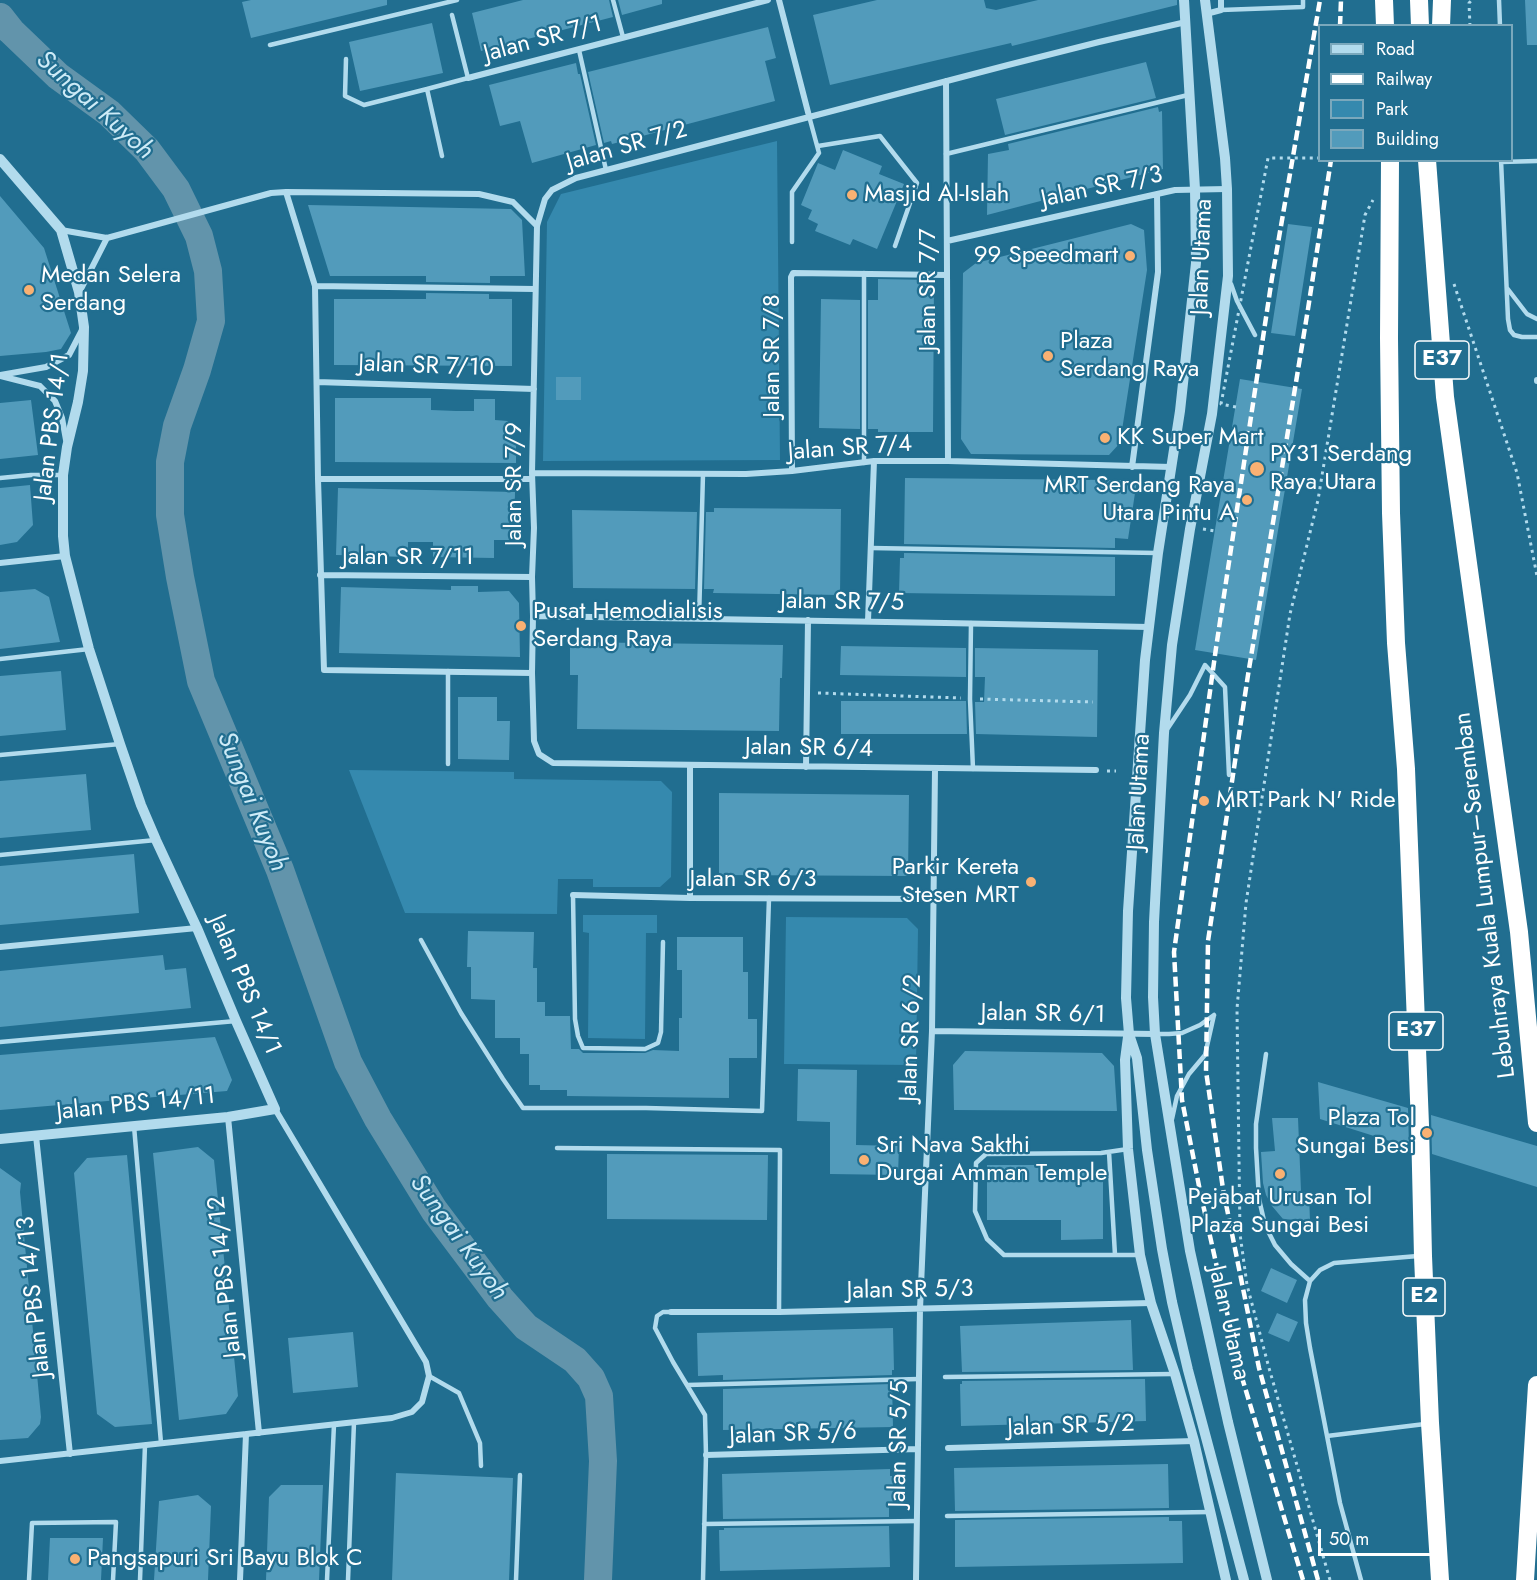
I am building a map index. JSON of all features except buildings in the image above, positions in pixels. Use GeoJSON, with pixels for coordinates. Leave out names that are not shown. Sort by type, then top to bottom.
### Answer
{"type":"FeatureCollection","features":[{"type":"Feature","properties":{"kind":"highway"},"geometry":{"type":"LineString","coordinates":[[1384,0],[1385,24]]}},
{"type":"Feature","properties":{"kind":"highway"},"geometry":{"type":"LineString","coordinates":[[1419,0],[1420,24]]}},
{"type":"Feature","properties":{"kind":"highway"},"geometry":{"type":"LineString","coordinates":[[1441,24],[1442,0]]}},
{"type":"Feature","properties":{"kind":"highway","name":"E37"},"geometry":{"type":"LineString","coordinates":[[1390,162],[1389,338],[1395,643],[1406,769],[1420,1125]]}},
{"type":"Feature","properties":{"kind":"highway","name":"Lebuhraya Kuala Lumpur–Seremban"},"geometry":{"type":"LineString","coordinates":[[1427,162],[1445,397],[1519,932],[1537,1123]]}},
{"type":"Feature","properties":{"kind":"highway","name":"E2"},"geometry":{"type":"LineString","coordinates":[[1420,1125],[1430,1424],[1440,1580]]}},
{"type":"Feature","properties":{"kind":"highway"},"geometry":{"type":"LineString","coordinates":[[1525,1580],[1534,1477],[1537,1385]]}},
{"type":"Feature","properties":{"kind":"street","name":"Jalan SR 7/1"},"geometry":{"type":"LineString","coordinates":[[468,78],[768,0]]}},
{"type":"Feature","properties":{"kind":"street"},"geometry":{"type":"LineString","coordinates":[[779,0],[809,116]]}},
{"type":"Feature","properties":{"kind":"street","name":"Jalan Utama"},"geometry":{"type":"LineString","coordinates":[[1184,0],[1195,189],[1196,263],[1180,411],[1158,554],[1143,684],[1128,910],[1126,998],[1129,1034],[1137,1058],[1149,1161],[1172,1302],[1244,1580]]}},
{"type":"Feature","properties":{"kind":"street","name":"Jalan Utama"},"geometry":{"type":"LineString","coordinates":[[1205,0],[1225,158],[1228,276],[1212,414],[1190,529],[1172,645],[1164,733],[1154,922],[1153,998],[1155,1034],[1190,1251],[1228,1422],[1267,1580]]}},
{"type":"Feature","properties":{"kind":"street"},"geometry":{"type":"LineString","coordinates":[[1206,14],[1221,10],[1221,0]]}},
{"type":"Feature","properties":{"kind":"street","name":"Jalan SR 7/2"},"geometry":{"type":"LineString","coordinates":[[537,226],[545,199],[552,190],[576,178],[809,116],[1186,22]]}},
{"type":"Feature","properties":{"kind":"street","name":"Jalan SR 7/7"},"geometry":{"type":"LineString","coordinates":[[946,81],[948,461]]}},
{"type":"Feature","properties":{"kind":"street","name":"Jalan PBS 14/1"},"geometry":{"type":"LineString","coordinates":[[0,159],[61,230],[80,292],[84,327],[83,371],[63,475],[65,556],[89,649],[141,805],[275,1109],[426,1362],[429,1376]]}},
{"type":"Feature","properties":{"kind":"street","name":"Jalan SR 7/3"},"geometry":{"type":"LineString","coordinates":[[947,241],[1175,190],[1227,189]]}},
{"type":"Feature","properties":{"kind":"street"},"geometry":{"type":"LineString","coordinates":[[61,230],[107,238],[271,193],[286,192],[479,194],[513,202],[537,226]]}},
{"type":"Feature","properties":{"kind":"street"},"geometry":{"type":"LineString","coordinates":[[286,192],[315,286],[324,670],[532,673]]}},
{"type":"Feature","properties":{"kind":"street"},"geometry":{"type":"LineString","coordinates":[[1132,467],[1158,272],[1157,194]]}},
{"type":"Feature","properties":{"kind":"street","name":"Jalan SR 7/9"},"geometry":{"type":"LineString","coordinates":[[534,741],[532,476],[537,226]]}},
{"type":"Feature","properties":{"kind":"street"},"geometry":{"type":"LineString","coordinates":[[80,292],[107,238]]}},
{"type":"Feature","properties":{"kind":"street","name":"Jalan SR 7/8"},"geometry":{"type":"LineString","coordinates":[[792,471],[791,277],[795,272],[864,273]]}},
{"type":"Feature","properties":{"kind":"street"},"geometry":{"type":"LineString","coordinates":[[864,273],[947,275]]}},
{"type":"Feature","properties":{"kind":"street"},"geometry":{"type":"LineString","coordinates":[[315,286],[535,289]]}},
{"type":"Feature","properties":{"kind":"street"},"geometry":{"type":"LineString","coordinates":[[0,376],[46,367],[69,355],[84,327]]}},
{"type":"Feature","properties":{"kind":"street"},"geometry":{"type":"LineString","coordinates":[[0,376],[40,386],[55,401],[62,418],[67,447]]}},
{"type":"Feature","properties":{"kind":"street","name":"Jalan SR 7/10"},"geometry":{"type":"LineString","coordinates":[[317,382],[534,389]]}},
{"type":"Feature","properties":{"kind":"street"},"geometry":{"type":"LineString","coordinates":[[868,621],[874,461]]}},
{"type":"Feature","properties":{"kind":"street","name":"Jalan SR 7/4"},"geometry":{"type":"LineString","coordinates":[[318,479],[746,474],[874,461],[1172,467]]}},
{"type":"Feature","properties":{"kind":"street"},"geometry":{"type":"LineString","coordinates":[[0,563],[65,556]]}},
{"type":"Feature","properties":{"kind":"street","name":"Jalan SR 7/11"},"geometry":{"type":"LineString","coordinates":[[320,575],[532,577]]}},
{"type":"Feature","properties":{"kind":"street","name":"Jalan SR 7/5"},"geometry":{"type":"LineString","coordinates":[[533,616],[1149,627]]}},
{"type":"Feature","properties":{"kind":"street"},"geometry":{"type":"LineString","coordinates":[[807,767],[808,620]]}},
{"type":"Feature","properties":{"kind":"street","name":"Jalan SR 6/4"},"geometry":{"type":"LineString","coordinates":[[534,741],[539,754],[553,764],[1096,770]]}},
{"type":"Feature","properties":{"kind":"street"},"geometry":{"type":"LineString","coordinates":[[690,766],[690,898]]}},
{"type":"Feature","properties":{"kind":"street","name":"Jalan SR 6/2"},"geometry":{"type":"LineString","coordinates":[[920,1309],[932,1031],[935,769]]}},
{"type":"Feature","properties":{"kind":"street","name":"Jalan SR 6/3"},"geometry":{"type":"LineString","coordinates":[[573,895],[933,900]]}},
{"type":"Feature","properties":{"kind":"street"},"geometry":{"type":"LineString","coordinates":[[0,947],[197,928]]}},
{"type":"Feature","properties":{"kind":"street","name":"Jalan SR 6/1"},"geometry":{"type":"LineString","coordinates":[[932,1031],[1155,1034]]}},
{"type":"Feature","properties":{"kind":"street"},"geometry":{"type":"LineString","coordinates":[[1129,1034],[1125,1060],[1128,1149],[1140,1255],[1151,1303],[1194,1442],[1226,1580]]}},
{"type":"Feature","properties":{"kind":"street","name":"Jalan PBS 14/11"},"geometry":{"type":"LineString","coordinates":[[0,1139],[228,1117],[275,1109]]}},
{"type":"Feature","properties":{"kind":"street","name":"Jalan PBS 14/12"},"geometry":{"type":"LineString","coordinates":[[228,1117],[259,1433]]}},
{"type":"Feature","properties":{"kind":"street","name":"Jalan PBS 14/13"},"geometry":{"type":"LineString","coordinates":[[36,1136],[70,1454]]}},
{"type":"Feature","properties":{"kind":"street","name":"Jalan SR 5/3"},"geometry":{"type":"LineString","coordinates":[[671,1312],[779,1312],[1151,1303]]}},
{"type":"Feature","properties":{"kind":"street","name":"Jalan SR 5/5"},"geometry":{"type":"LineString","coordinates":[[916,1580],[920,1309]]}},
{"type":"Feature","properties":{"kind":"street"},"geometry":{"type":"LineString","coordinates":[[0,1461],[392,1418],[412,1412],[422,1402],[429,1376]]}},
{"type":"Feature","properties":{"kind":"street"},"geometry":{"type":"LineString","coordinates":[[240,1580],[246,1434]]}},
{"type":"Feature","properties":{"kind":"street","name":"Jalan SR 5/2"},"geometry":{"type":"LineString","coordinates":[[948,1448],[1194,1442]]}},
{"type":"Feature","properties":{"kind":"street","name":"Jalan SR 5/6"},"geometry":{"type":"LineString","coordinates":[[706,1455],[918,1449]]}},
{"type":"Feature","properties":{"kind":"lane"},"geometry":{"type":"LineString","coordinates":[[270,45],[457,0]]}},
{"type":"Feature","properties":{"kind":"lane"},"geometry":{"type":"LineString","coordinates":[[613,0],[623,37]]}},
{"type":"Feature","properties":{"kind":"lane"},"geometry":{"type":"LineString","coordinates":[[1221,10],[1303,7],[1303,0]]}},
{"type":"Feature","properties":{"kind":"lane"},"geometry":{"type":"LineString","coordinates":[[1499,0],[1500,24]]}},
{"type":"Feature","properties":{"kind":"lane"},"geometry":{"type":"LineString","coordinates":[[346,59],[345,96],[363,105],[468,78],[452,15]]}},
{"type":"Feature","properties":{"kind":"lane"},"geometry":{"type":"LineString","coordinates":[[579,50],[606,170]]}},
{"type":"Feature","properties":{"kind":"lane"},"geometry":{"type":"LineString","coordinates":[[427,89],[442,156]]}},
{"type":"Feature","properties":{"kind":"lane"},"geometry":{"type":"LineString","coordinates":[[946,154],[1189,94]]}},
{"type":"Feature","properties":{"kind":"lane"},"geometry":{"type":"LineString","coordinates":[[792,242],[792,192],[819,153],[809,116]]}},
{"type":"Feature","properties":{"kind":"lane"},"geometry":{"type":"LineString","coordinates":[[818,146],[880,136],[917,183],[895,246]]}},
{"type":"Feature","properties":{"kind":"lane"},"geometry":{"type":"LineString","coordinates":[[1513,161],[1537,161]]}},
{"type":"Feature","properties":{"kind":"lane"},"geometry":{"type":"LineString","coordinates":[[1501,162],[1510,330],[1514,335],[1537,337]]}},
{"type":"Feature","properties":{"kind":"lane"},"geometry":{"type":"LineString","coordinates":[[864,273],[864,463]]}},
{"type":"Feature","properties":{"kind":"lane"},"geometry":{"type":"LineString","coordinates":[[1228,276],[1237,301],[1256,335]]}},
{"type":"Feature","properties":{"kind":"lane"},"geometry":{"type":"LineString","coordinates":[[1507,288],[1527,314],[1537,319]]}},
{"type":"Feature","properties":{"kind":"lane"},"geometry":{"type":"LineString","coordinates":[[699,619],[703,474]]}},
{"type":"Feature","properties":{"kind":"lane"},"geometry":{"type":"LineString","coordinates":[[0,478],[63,475]]}},
{"type":"Feature","properties":{"kind":"lane"},"geometry":{"type":"LineString","coordinates":[[871,548],[1158,554]]}},
{"type":"Feature","properties":{"kind":"lane"},"geometry":{"type":"LineString","coordinates":[[971,623],[970,699],[973,769]]}},
{"type":"Feature","properties":{"kind":"lane"},"geometry":{"type":"LineString","coordinates":[[0,659],[89,649]]}},
{"type":"Feature","properties":{"kind":"lane"},"geometry":{"type":"LineString","coordinates":[[1164,733],[1190,695],[1205,664],[1225,687],[1229,775]]}},
{"type":"Feature","properties":{"kind":"lane"},"geometry":{"type":"LineString","coordinates":[[448,671],[448,764]]}},
{"type":"Feature","properties":{"kind":"lane"},"geometry":{"type":"LineString","coordinates":[[0,755],[120,744]]}},
{"type":"Feature","properties":{"kind":"lane"},"geometry":{"type":"LineString","coordinates":[[0,855],[156,840]]}},
{"type":"Feature","properties":{"kind":"lane"},"geometry":{"type":"LineString","coordinates":[[573,895],[575,1019],[578,1036],[584,1048],[645,1049],[658,1043],[661,1032],[663,942]]}},
{"type":"Feature","properties":{"kind":"lane"},"geometry":{"type":"LineString","coordinates":[[421,940],[461,1013],[523,1108],[762,1111],[769,898]]}},
{"type":"Feature","properties":{"kind":"lane"},"geometry":{"type":"LineString","coordinates":[[1155,1034],[1182,1033],[1200,1025],[1214,1015],[1204,1055],[1189,1074],[1177,1096],[1170,1126]]}},
{"type":"Feature","properties":{"kind":"lane"},"geometry":{"type":"LineString","coordinates":[[0,1042],[236,1021]]}},
{"type":"Feature","properties":{"kind":"lane"},"geometry":{"type":"LineString","coordinates":[[1266,1054],[1256,1124],[1259,1199],[1265,1225],[1275,1245],[1310,1281]]}},
{"type":"Feature","properties":{"kind":"lane"},"geometry":{"type":"LineString","coordinates":[[134,1126],[161,1443]]}},
{"type":"Feature","properties":{"kind":"lane"},"geometry":{"type":"LineString","coordinates":[[556,1148],[780,1150],[779,1312]]}},
{"type":"Feature","properties":{"kind":"lane"},"geometry":{"type":"LineString","coordinates":[[1128,1149],[1109,1152],[986,1154],[976,1163],[975,1211],[987,1239],[1004,1255],[1140,1255]]}},
{"type":"Feature","properties":{"kind":"lane"},"geometry":{"type":"LineString","coordinates":[[1109,1152],[1115,1255]]}},
{"type":"Feature","properties":{"kind":"lane"},"geometry":{"type":"LineString","coordinates":[[1361,1580],[1340,1503],[1306,1323],[1305,1299],[1310,1281],[1320,1270],[1334,1263],[1423,1256]]}},
{"type":"Feature","properties":{"kind":"lane"},"geometry":{"type":"LineString","coordinates":[[671,1312],[663,1312],[657,1317],[655,1328],[705,1415],[703,1580]]}},
{"type":"Feature","properties":{"kind":"lane"},"geometry":{"type":"LineString","coordinates":[[945,1377],[1174,1374]]}},
{"type":"Feature","properties":{"kind":"lane"},"geometry":{"type":"LineString","coordinates":[[429,1376],[459,1393],[480,1443],[481,1466]]}},
{"type":"Feature","properties":{"kind":"lane"},"geometry":{"type":"LineString","coordinates":[[687,1385],[919,1379]]}},
{"type":"Feature","properties":{"kind":"lane"},"geometry":{"type":"LineString","coordinates":[[348,1580],[354,1422]]}},
{"type":"Feature","properties":{"kind":"lane"},"geometry":{"type":"LineString","coordinates":[[327,1580],[334,1424]]}},
{"type":"Feature","properties":{"kind":"lane"},"geometry":{"type":"LineString","coordinates":[[1327,1436],[1430,1424]]}},
{"type":"Feature","properties":{"kind":"lane"},"geometry":{"type":"LineString","coordinates":[[140,1580],[145,1445]]}},
{"type":"Feature","properties":{"kind":"lane"},"geometry":{"type":"LineString","coordinates":[[516,1580],[520,1475]]}},
{"type":"Feature","properties":{"kind":"lane"},"geometry":{"type":"LineString","coordinates":[[947,1516],[1210,1512]]}},
{"type":"Feature","properties":{"kind":"lane"},"geometry":{"type":"LineString","coordinates":[[704,1524],[917,1521]]}},
{"type":"Feature","properties":{"kind":"lane"},"geometry":{"type":"LineString","coordinates":[[29,1580],[32,1523],[116,1522],[113,1580]]}},
{"type":"Feature","properties":{"kind":"path"},"geometry":{"type":"LineString","coordinates":[[1470,24],[1469,3],[1472,0]]}},
{"type":"Feature","properties":{"kind":"path"},"geometry":{"type":"LineString","coordinates":[[1236,407],[1221,404],[1268,158],[1318,158]]}},
{"type":"Feature","properties":{"kind":"path"},"geometry":{"type":"LineString","coordinates":[[1330,1580],[1247,1285],[1240,1234],[1237,1009],[1246,903],[1290,614],[1318,501],[1365,215],[1375,197]]}},
{"type":"Feature","properties":{"kind":"path"},"geometry":{"type":"LineString","coordinates":[[1452,276],[1517,473],[1537,576]]}},
{"type":"Feature","properties":{"kind":"path"},"geometry":{"type":"LineString","coordinates":[[1202,529],[1215,531]]}},
{"type":"Feature","properties":{"kind":"path"},"geometry":{"type":"LineString","coordinates":[[807,693],[1093,702]]}},
{"type":"Feature","properties":{"kind":"green space"},"geometry":{"type":"Polygon","coordinates":[[[777,141],[780,460],[543,461],[547,222],[561,194],[777,141]]]}},
{"type":"Feature","properties":{"kind":"green space"},"geometry":{"type":"Polygon","coordinates":[[[349,770],[514,772],[514,779],[661,781],[672,792],[671,877],[660,887],[593,887],[593,879],[558,879],[557,914],[405,913],[349,770]]]}},
{"type":"Feature","properties":{"kind":"green space"},"geometry":{"type":"Polygon","coordinates":[[[583,915],[657,915],[657,933],[646,933],[645,1039],[588,1038],[589,933],[583,932],[583,915]]]}},
{"type":"Feature","properties":{"kind":"green space"},"geometry":{"type":"Polygon","coordinates":[[[786,917],[907,918],[918,929],[916,1065],[784,1064],[786,917]]]}},
{"type":"Feature","properties":{"kind":"waterway","name":"Sungai Kuyoh"},"geometry":{"type":"LineString","coordinates":[[0,17],[11,31],[58,76],[109,113],[147,150],[176,189],[199,236],[208,271],[211,321],[177,426],[170,462],[170,515],[201,681],[280,870],[348,1062],[378,1119],[434,1210],[500,1298],[526,1327],[575,1360],[591,1378],[599,1396],[603,1461],[598,1580]]}},
{"type":"Feature","properties":{"kind":"railway"},"geometry":{"type":"LineString","coordinates":[[1303,1580],[1240,1371],[1200,1191],[1182,1100],[1174,952],[1216,648],[1272,278],[1320,0]]}},
{"type":"Feature","properties":{"kind":"railway"},"geometry":{"type":"LineString","coordinates":[[1340,24],[1341,0]]}},
{"type":"Feature","properties":{"kind":"railway"},"geometry":{"type":"LineString","coordinates":[[1318,1580],[1259,1368],[1223,1189],[1206,1071],[1208,941],[1248,675],[1331,162]]}},
{"type":"Feature","properties":{"kind":"place","name":"Masjid Al-Islah"},"geometry":{"type":"Point","coordinates":[852,195]}},
{"type":"Feature","properties":{"kind":"place","name":"99 Speedmart"},"geometry":{"type":"Point","coordinates":[1130,256]}},
{"type":"Feature","properties":{"kind":"place","name":"Medan Selera Serdang"},"geometry":{"type":"Point","coordinates":[29,290]}},
{"type":"Feature","properties":{"kind":"place","name":"Plaza Serdang Raya"},"geometry":{"type":"Point","coordinates":[1048,356]}},
{"type":"Feature","properties":{"kind":"place","name":"KK Super Mart"},"geometry":{"type":"Point","coordinates":[1105,438]}},
{"type":"Feature","properties":{"kind":"place","name":"PY31 Serdang Raya Utara"},"geometry":{"type":"Point","coordinates":[1257,469]}},
{"type":"Feature","properties":{"kind":"place","name":"MRT Serdang Raya Utara Pintu A"},"geometry":{"type":"Point","coordinates":[1247,500]}},
{"type":"Feature","properties":{"kind":"place","name":"Pusat Hemodialisis Serdang Raya"},"geometry":{"type":"Point","coordinates":[521,626]}},
{"type":"Feature","properties":{"kind":"place","name":"MRT Park N' Ride"},"geometry":{"type":"Point","coordinates":[1204,801]}},
{"type":"Feature","properties":{"kind":"place","name":"Parkir Kereta Stesen MRT"},"geometry":{"type":"Point","coordinates":[1031,882]}},
{"type":"Feature","properties":{"kind":"place","name":"Plaza Tol Sungai Besi"},"geometry":{"type":"Point","coordinates":[1427,1133]}},
{"type":"Feature","properties":{"kind":"place","name":"Sri Nava Sakthi Durgai Amman Temple"},"geometry":{"type":"Point","coordinates":[864,1160]}},
{"type":"Feature","properties":{"kind":"place","name":"Pejabat Urusan Tol Plaza Sungai Besi"},"geometry":{"type":"Point","coordinates":[1280,1174]}},
{"type":"Feature","properties":{"kind":"place","name":"Pangsapuri Sri Bayu Blok C"},"geometry":{"type":"Point","coordinates":[75,1559]}}]}
